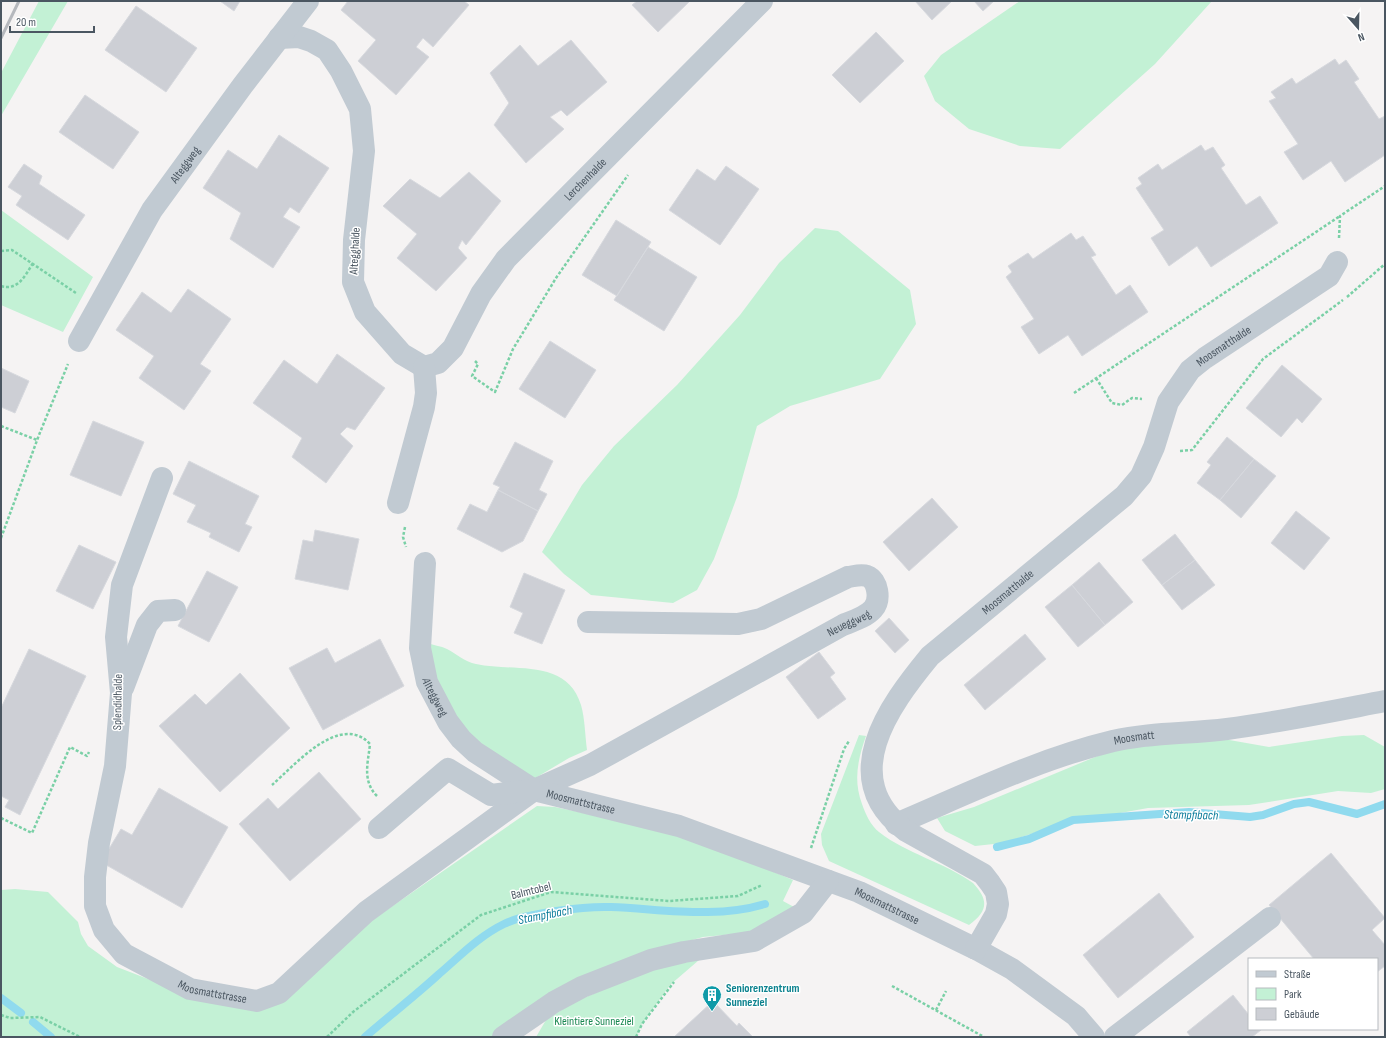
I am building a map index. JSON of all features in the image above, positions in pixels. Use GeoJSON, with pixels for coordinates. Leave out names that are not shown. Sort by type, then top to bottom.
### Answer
{"type":"FeatureCollection","features":[{"type":"Feature","properties":{"kind":"street","name":"Alteggweg"},"geometry":{"type":"LineString","coordinates":[[80,341],[152,210],[243,85],[308,1]]}},
{"type":"Feature","properties":{"kind":"street","name":"Lerchenhalde"},"geometry":{"type":"LineString","coordinates":[[424,367],[438,364],[453,348],[481,294],[506,260],[762,1]]}},
{"type":"Feature","properties":{"kind":"street","name":"Altegghalde"},"geometry":{"type":"LineString","coordinates":[[279,38],[300,38],[311,41],[327,50],[341,71],[360,109],[364,151],[354,240],[353,282],[365,312],[402,354],[424,367]]}},
{"type":"Feature","properties":{"kind":"street","name":"Moosmatthalde"},"geometry":{"type":"LineString","coordinates":[[976,949],[996,914],[996,892],[983,874],[906,831],[896,824],[882,806],[875,793],[871,778],[872,759],[876,741],[884,722],[907,684],[930,656],[1124,496],[1141,476],[1154,446],[1168,402],[1190,370],[1205,358],[1328,276],[1337,262]]}},
{"type":"Feature","properties":{"kind":"street"},"geometry":{"type":"LineString","coordinates":[[402,512],[424,407],[426,392],[424,367]]}},
{"type":"Feature","properties":{"kind":"street","name":"Splendidhalde"},"geometry":{"type":"LineString","coordinates":[[104,930],[95,906],[95,877],[99,843],[116,766],[121,693],[116,637],[122,585],[162,478]]}},
{"type":"Feature","properties":{"kind":"street","name":"Alteggweg"},"geometry":{"type":"LineString","coordinates":[[425,562],[420,648],[427,682],[431,692],[448,722],[461,739],[475,752],[534,790]]}},
{"type":"Feature","properties":{"kind":"street","name":"Neueggweg"},"geometry":{"type":"LineString","coordinates":[[534,790],[590,765],[836,629],[867,614],[874,608],[878,600],[877,590],[873,581],[868,576],[858,574],[848,577],[761,619],[738,624],[588,622]]}},
{"type":"Feature","properties":{"kind":"street"},"geometry":{"type":"LineString","coordinates":[[121,693],[147,625],[158,611],[175,610]]}},
{"type":"Feature","properties":{"kind":"street","name":"Moosmatt"},"geometry":{"type":"LineString","coordinates":[[896,824],[1030,767],[1114,741],[1151,734],[1225,729],[1282,722],[1385,701]]}},
{"type":"Feature","properties":{"kind":"street"},"geometry":{"type":"LineString","coordinates":[[379,828],[448,769],[491,795],[534,790]]}},
{"type":"Feature","properties":{"kind":"street","name":"Moosmattstrasse"},"geometry":{"type":"LineString","coordinates":[[104,930],[124,954],[190,990],[257,1001],[278,993],[366,912],[534,790],[679,826],[859,892],[976,949],[1012,969],[1076,1016],[1094,1037]]}},
{"type":"Feature","properties":{"kind":"street"},"geometry":{"type":"LineString","coordinates":[[503,1037],[554,1002],[582,987],[651,960],[684,952],[754,941],[803,913],[828,881]]}},
{"type":"Feature","properties":{"kind":"street"},"geometry":{"type":"LineString","coordinates":[[1115,1037],[1270,918]]}},
{"type":"Feature","properties":{"kind":"path"},"geometry":{"type":"LineString","coordinates":[[470,356],[478,364],[472,376],[495,392],[513,349],[556,278],[631,171]]}},
{"type":"Feature","properties":{"kind":"path"},"geometry":{"type":"LineString","coordinates":[[1074,393],[1385,186]]}},
{"type":"Feature","properties":{"kind":"path"},"geometry":{"type":"LineString","coordinates":[[1337,262],[1340,216]]}},
{"type":"Feature","properties":{"kind":"path"},"geometry":{"type":"LineString","coordinates":[[1,251],[12,250],[78,295]]}},
{"type":"Feature","properties":{"kind":"path"},"geometry":{"type":"LineString","coordinates":[[1,286],[11,287],[20,283],[33,264]]}},
{"type":"Feature","properties":{"kind":"path"},"geometry":{"type":"LineString","coordinates":[[1154,446],[1183,451],[1192,450],[1263,359],[1320,318],[1385,264]]}},
{"type":"Feature","properties":{"kind":"path"},"geometry":{"type":"LineString","coordinates":[[1,538],[37,440],[67,367]]}},
{"type":"Feature","properties":{"kind":"path"},"geometry":{"type":"LineString","coordinates":[[1096,378],[1112,403],[1122,405],[1132,398]]}},
{"type":"Feature","properties":{"kind":"path"},"geometry":{"type":"LineString","coordinates":[[1,426],[37,440]]}},
{"type":"Feature","properties":{"kind":"path"},"geometry":{"type":"LineString","coordinates":[[402,512],[404,544],[425,562]]}},
{"type":"Feature","properties":{"kind":"path"},"geometry":{"type":"LineString","coordinates":[[272,785],[322,741],[346,733],[362,736],[370,744],[366,777],[370,790],[397,813]]}},
{"type":"Feature","properties":{"kind":"path"},"geometry":{"type":"LineString","coordinates":[[1,818],[32,833],[70,747],[87,756],[90,750]]}},
{"type":"Feature","properties":{"kind":"path","name":"Balmtobel"},"geometry":{"type":"LineString","coordinates":[[327,1037],[353,1012],[481,915],[550,892],[669,901],[738,896],[768,882],[803,872]]}},
{"type":"Feature","properties":{"kind":"path"},"geometry":{"type":"LineString","coordinates":[[636,1037],[642,1024],[670,985],[676,980]]}},
{"type":"Feature","properties":{"kind":"path"},"geometry":{"type":"LineString","coordinates":[[892,986],[984,1037]]}},
{"type":"Feature","properties":{"kind":"path"},"geometry":{"type":"LineString","coordinates":[[936,1010],[946,990]]}},
{"type":"Feature","properties":{"kind":"path"},"geometry":{"type":"LineString","coordinates":[[1,1015],[10,1018],[40,1017],[80,1037]]}},
{"type":"Feature","properties":{"kind":"green space"},"geometry":{"type":"Polygon","coordinates":[[[39,1],[68,1],[1,116],[1,73],[39,1]]]}},
{"type":"Feature","properties":{"kind":"green space"},"geometry":{"type":"Polygon","coordinates":[[[1020,1],[1212,1],[1155,64],[1060,149],[1020,146],[969,129],[935,101],[924,76],[941,55],[1020,1]]]}},
{"type":"Feature","properties":{"kind":"green space"},"geometry":{"type":"Polygon","coordinates":[[[1,210],[93,277],[63,332],[1,305],[1,210]]]}},
{"type":"Feature","properties":{"kind":"green space"},"geometry":{"type":"Polygon","coordinates":[[[815,228],[838,231],[910,290],[916,324],[880,379],[790,406],[757,426],[737,497],[714,559],[697,590],[673,603],[591,595],[564,574],[542,552],[582,485],[614,446],[677,385],[740,315],[779,263],[815,228]]]}},
{"type":"Feature","properties":{"kind":"green space"},"geometry":{"type":"Polygon","coordinates":[[[426,643],[445,648],[472,663],[537,670],[551,673],[564,680],[574,690],[581,705],[587,750],[569,758],[532,780],[477,746],[432,687],[426,643]]]}},
{"type":"Feature","properties":{"kind":"green space"},"geometry":{"type":"Polygon","coordinates":[[[859,735],[866,736],[859,761],[857,778],[859,795],[873,826],[890,840],[950,869],[973,883],[982,895],[984,905],[980,915],[969,925],[829,861],[822,845],[821,834],[859,735]]]}},
{"type":"Feature","properties":{"kind":"green space"},"geometry":{"type":"Polygon","coordinates":[[[1364,735],[1385,747],[1385,789],[1371,793],[1338,791],[1249,805],[1148,808],[1065,823],[1003,843],[975,846],[945,831],[937,818],[974,807],[1112,750],[1218,738],[1269,747],[1342,736],[1364,735]]]}},
{"type":"Feature","properties":{"kind":"green space"},"geometry":{"type":"Polygon","coordinates":[[[537,806],[555,807],[686,835],[793,880],[783,901],[794,907],[772,924],[745,933],[703,937],[639,955],[551,996],[491,1037],[1,1037],[1,890],[15,889],[48,892],[78,922],[81,934],[88,946],[117,967],[174,989],[254,1007],[381,914],[537,806]]]}},
{"type":"Feature","properties":{"kind":"green space","name":"Kleintiere Sunneziel"},"geometry":{"type":"Polygon","coordinates":[[[706,954],[670,985],[642,1024],[636,1037],[536,1037],[546,1020],[574,1002],[648,971],[706,954]]]}},
{"type":"Feature","properties":{"kind":"building"},"geometry":{"type":"Polygon","coordinates":[[[220,1],[240,1],[234,11],[220,1]]]}},
{"type":"Feature","properties":{"kind":"building"},"geometry":{"type":"Polygon","coordinates":[[[348,1],[464,1],[469,5],[433,47],[423,38],[416,47],[429,57],[396,95],[358,61],[376,40],[341,10],[348,1]]]}},
{"type":"Feature","properties":{"kind":"building"},"geometry":{"type":"Polygon","coordinates":[[[637,1],[690,1],[658,32],[632,5],[637,1]]]}},
{"type":"Feature","properties":{"kind":"building"},"geometry":{"type":"Polygon","coordinates":[[[915,1],[952,1],[932,20],[915,1]]]}},
{"type":"Feature","properties":{"kind":"building"},"geometry":{"type":"Polygon","coordinates":[[[974,1],[994,1],[983,11],[974,1]]]}},
{"type":"Feature","properties":{"kind":"building"},"geometry":{"type":"Polygon","coordinates":[[[136,6],[197,48],[166,92],[105,50],[136,6]]]}},
{"type":"Feature","properties":{"kind":"building"},"geometry":{"type":"Polygon","coordinates":[[[876,32],[904,61],[860,103],[832,75],[876,32]]]}},
{"type":"Feature","properties":{"kind":"building"},"geometry":{"type":"Polygon","coordinates":[[[571,40],[607,82],[567,116],[561,110],[550,117],[564,129],[526,163],[494,125],[509,103],[490,73],[520,45],[538,66],[571,40]]]}},
{"type":"Feature","properties":{"kind":"building"},"geometry":{"type":"Polygon","coordinates":[[[1335,59],[1339,65],[1346,60],[1359,79],[1354,82],[1379,119],[1385,116],[1385,155],[1345,182],[1331,161],[1303,180],[1284,152],[1298,144],[1269,101],[1276,98],[1271,92],[1292,78],[1296,84],[1335,59]]]}},
{"type":"Feature","properties":{"kind":"building"},"geometry":{"type":"Polygon","coordinates":[[[85,95],[139,132],[113,169],[59,132],[85,95]]]}},
{"type":"Feature","properties":{"kind":"building"},"geometry":{"type":"Polygon","coordinates":[[[279,135],[329,168],[299,213],[290,207],[283,217],[300,227],[273,268],[230,239],[241,213],[203,188],[228,150],[257,169],[279,135]]]}},
{"type":"Feature","properties":{"kind":"building"},"geometry":{"type":"Polygon","coordinates":[[[1201,145],[1205,151],[1213,147],[1225,165],[1221,168],[1246,205],[1260,196],[1278,223],[1211,267],[1197,246],[1169,266],[1151,238],[1164,230],[1136,188],[1142,184],[1138,178],[1158,164],[1162,170],[1201,145]]]}},
{"type":"Feature","properties":{"kind":"building"},"geometry":{"type":"Polygon","coordinates":[[[24,164],[42,176],[39,184],[85,215],[68,240],[16,205],[22,196],[8,187],[24,164]]]}},
{"type":"Feature","properties":{"kind":"building"},"geometry":{"type":"Polygon","coordinates":[[[726,166],[759,189],[720,245],[669,210],[697,169],[715,181],[726,166]]]}},
{"type":"Feature","properties":{"kind":"building"},"geometry":{"type":"Polygon","coordinates":[[[469,172],[501,201],[466,245],[462,240],[458,248],[467,258],[436,291],[397,258],[417,234],[383,206],[410,179],[440,198],[469,172]]]}},
{"type":"Feature","properties":{"kind":"building"},"geometry":{"type":"Polygon","coordinates":[[[616,220],[651,242],[617,296],[582,275],[616,220]]]}},
{"type":"Feature","properties":{"kind":"building"},"geometry":{"type":"Polygon","coordinates":[[[1071,233],[1076,240],[1083,236],[1096,255],[1091,257],[1116,295],[1130,285],[1148,312],[1082,356],[1068,335],[1039,354],[1021,327],[1034,319],[1006,277],[1012,272],[1008,266],[1028,253],[1033,259],[1071,233]]]}},
{"type":"Feature","properties":{"kind":"building"},"geometry":{"type":"Polygon","coordinates":[[[648,247],[697,277],[664,331],[614,300],[648,247]]]}},
{"type":"Feature","properties":{"kind":"building"},"geometry":{"type":"Polygon","coordinates":[[[188,289],[231,319],[200,364],[211,371],[184,410],[139,378],[154,356],[116,330],[142,292],[171,313],[188,289]]]}},
{"type":"Feature","properties":{"kind":"building"},"geometry":{"type":"Polygon","coordinates":[[[550,341],[596,370],[565,418],[519,389],[550,341]]]}},
{"type":"Feature","properties":{"kind":"building"},"geometry":{"type":"Polygon","coordinates":[[[337,354],[385,388],[355,430],[347,427],[340,434],[353,446],[326,483],[292,457],[302,438],[253,403],[284,360],[317,384],[337,354]]]}},
{"type":"Feature","properties":{"kind":"building"},"geometry":{"type":"Polygon","coordinates":[[[1282,365],[1322,399],[1302,423],[1297,418],[1281,437],[1246,408],[1282,365]]]}},
{"type":"Feature","properties":{"kind":"building"},"geometry":{"type":"Polygon","coordinates":[[[1,368],[29,381],[15,413],[1,407],[1,368]]]}},
{"type":"Feature","properties":{"kind":"building"},"geometry":{"type":"Polygon","coordinates":[[[93,421],[144,442],[121,496],[70,475],[93,421]]]}},
{"type":"Feature","properties":{"kind":"building"},"geometry":{"type":"Polygon","coordinates":[[[1227,437],[1254,459],[1220,500],[1197,483],[1211,465],[1207,462],[1227,437]]]}},
{"type":"Feature","properties":{"kind":"building"},"geometry":{"type":"Polygon","coordinates":[[[515,442],[553,461],[539,490],[547,494],[538,511],[498,490],[500,487],[493,484],[515,442]]]}},
{"type":"Feature","properties":{"kind":"building"},"geometry":{"type":"Polygon","coordinates":[[[1254,459],[1276,476],[1241,518],[1220,500],[1254,459]]]}},
{"type":"Feature","properties":{"kind":"building"},"geometry":{"type":"Polygon","coordinates":[[[189,461],[259,496],[245,524],[252,527],[239,552],[209,537],[211,533],[187,522],[196,505],[173,494],[189,461]]]}},
{"type":"Feature","properties":{"kind":"building"},"geometry":{"type":"Polygon","coordinates":[[[498,490],[538,511],[523,541],[502,552],[457,529],[470,504],[487,512],[498,490]]]}},
{"type":"Feature","properties":{"kind":"building"},"geometry":{"type":"Polygon","coordinates":[[[932,498],[958,527],[909,571],[883,542],[932,498]]]}},
{"type":"Feature","properties":{"kind":"building"},"geometry":{"type":"Polygon","coordinates":[[[1296,511],[1330,538],[1304,570],[1271,543],[1296,511]]]}},
{"type":"Feature","properties":{"kind":"building"},"geometry":{"type":"Polygon","coordinates":[[[315,530],[359,539],[348,590],[295,579],[303,540],[313,542],[315,530]]]}},
{"type":"Feature","properties":{"kind":"building"},"geometry":{"type":"Polygon","coordinates":[[[1175,534],[1195,560],[1162,585],[1142,560],[1175,534]]]}},
{"type":"Feature","properties":{"kind":"building"},"geometry":{"type":"Polygon","coordinates":[[[79,545],[116,562],[93,609],[56,591],[79,545]]]}},
{"type":"Feature","properties":{"kind":"building"},"geometry":{"type":"Polygon","coordinates":[[[1195,560],[1215,585],[1182,610],[1162,585],[1195,560]]]}},
{"type":"Feature","properties":{"kind":"building"},"geometry":{"type":"Polygon","coordinates":[[[1099,562],[1133,602],[1105,625],[1072,585],[1099,562]]]}},
{"type":"Feature","properties":{"kind":"building"},"geometry":{"type":"Polygon","coordinates":[[[207,571],[238,587],[209,642],[178,626],[207,571]]]}},
{"type":"Feature","properties":{"kind":"building"},"geometry":{"type":"Polygon","coordinates":[[[524,573],[565,590],[542,644],[514,633],[523,613],[510,607],[524,573]]]}},
{"type":"Feature","properties":{"kind":"building"},"geometry":{"type":"Polygon","coordinates":[[[1072,585],[1105,625],[1078,647],[1045,607],[1072,585]]]}},
{"type":"Feature","properties":{"kind":"building"},"geometry":{"type":"Polygon","coordinates":[[[889,618],[909,640],[895,653],[875,631],[889,618]]]}},
{"type":"Feature","properties":{"kind":"building"},"geometry":{"type":"Polygon","coordinates":[[[1025,634],[1046,659],[985,710],[964,685],[1025,634]]]}},
{"type":"Feature","properties":{"kind":"building"},"geometry":{"type":"Polygon","coordinates":[[[380,639],[404,686],[323,730],[289,668],[327,648],[335,663],[380,639]]]}},
{"type":"Feature","properties":{"kind":"building"},"geometry":{"type":"Polygon","coordinates":[[[29,649],[86,676],[20,815],[5,807],[9,800],[1,796],[1,708],[29,649]]]}},
{"type":"Feature","properties":{"kind":"building"},"geometry":{"type":"Polygon","coordinates":[[[819,652],[835,673],[830,677],[846,699],[818,719],[786,677],[819,652]]]}},
{"type":"Feature","properties":{"kind":"building"},"geometry":{"type":"Polygon","coordinates":[[[240,673],[290,728],[220,792],[159,726],[195,694],[206,705],[240,673]]]}},
{"type":"Feature","properties":{"kind":"building"},"geometry":{"type":"Polygon","coordinates":[[[319,772],[361,819],[290,881],[239,824],[268,798],[278,809],[319,772]]]}},
{"type":"Feature","properties":{"kind":"building"},"geometry":{"type":"Polygon","coordinates":[[[159,788],[228,827],[182,908],[101,862],[121,829],[132,835],[159,788]]]}},
{"type":"Feature","properties":{"kind":"building"},"geometry":{"type":"Polygon","coordinates":[[[1331,853],[1385,918],[1372,930],[1385,945],[1385,966],[1378,971],[1378,958],[1313,958],[1269,905],[1331,853]]]}},
{"type":"Feature","properties":{"kind":"building"},"geometry":{"type":"Polygon","coordinates":[[[1159,893],[1194,937],[1118,998],[1083,955],[1159,893]]]}},
{"type":"Feature","properties":{"kind":"building"},"geometry":{"type":"Polygon","coordinates":[[[1233,995],[1248,1014],[1248,1030],[1261,1030],[1252,1037],[1191,1037],[1187,1032],[1233,995]]]}},
{"type":"Feature","properties":{"kind":"building","name":"Seniorenzentrum Sunneziel"},"geometry":{"type":"Polygon","coordinates":[[[713,1001],[737,1026],[739,1023],[753,1037],[674,1037],[713,1001]]]}},
{"type":"Feature","properties":{"kind":"waterway","name":"Stampfibach"},"geometry":{"type":"LineString","coordinates":[[997,847],[1029,839],[1073,820],[1189,812],[1250,817],[1263,815],[1294,804],[1309,802],[1357,814],[1385,804]]}},
{"type":"Feature","properties":{"kind":"waterway","name":"Stampfibach"},"geometry":{"type":"LineString","coordinates":[[365,1037],[486,934],[514,920],[556,911],[600,907],[708,912],[746,909],[765,904]]}},
{"type":"Feature","properties":{"kind":"waterway","name":"Stampfibach"},"geometry":{"type":"LineString","coordinates":[[1,998],[21,1013]]}},
{"type":"Feature","properties":{"kind":"waterway","name":"Stampfibach"},"geometry":{"type":"LineString","coordinates":[[33,1022],[51,1037]]}},
{"type":"Feature","properties":{"kind":"railway"},"geometry":{"type":"LineString","coordinates":[[1,38],[19,1]]}},
{"type":"Feature","properties":{"kind":"place","name":"Seniorenzentrum Sunneziel"},"geometry":{"type":"Point","coordinates":[712,1012]}}]}
